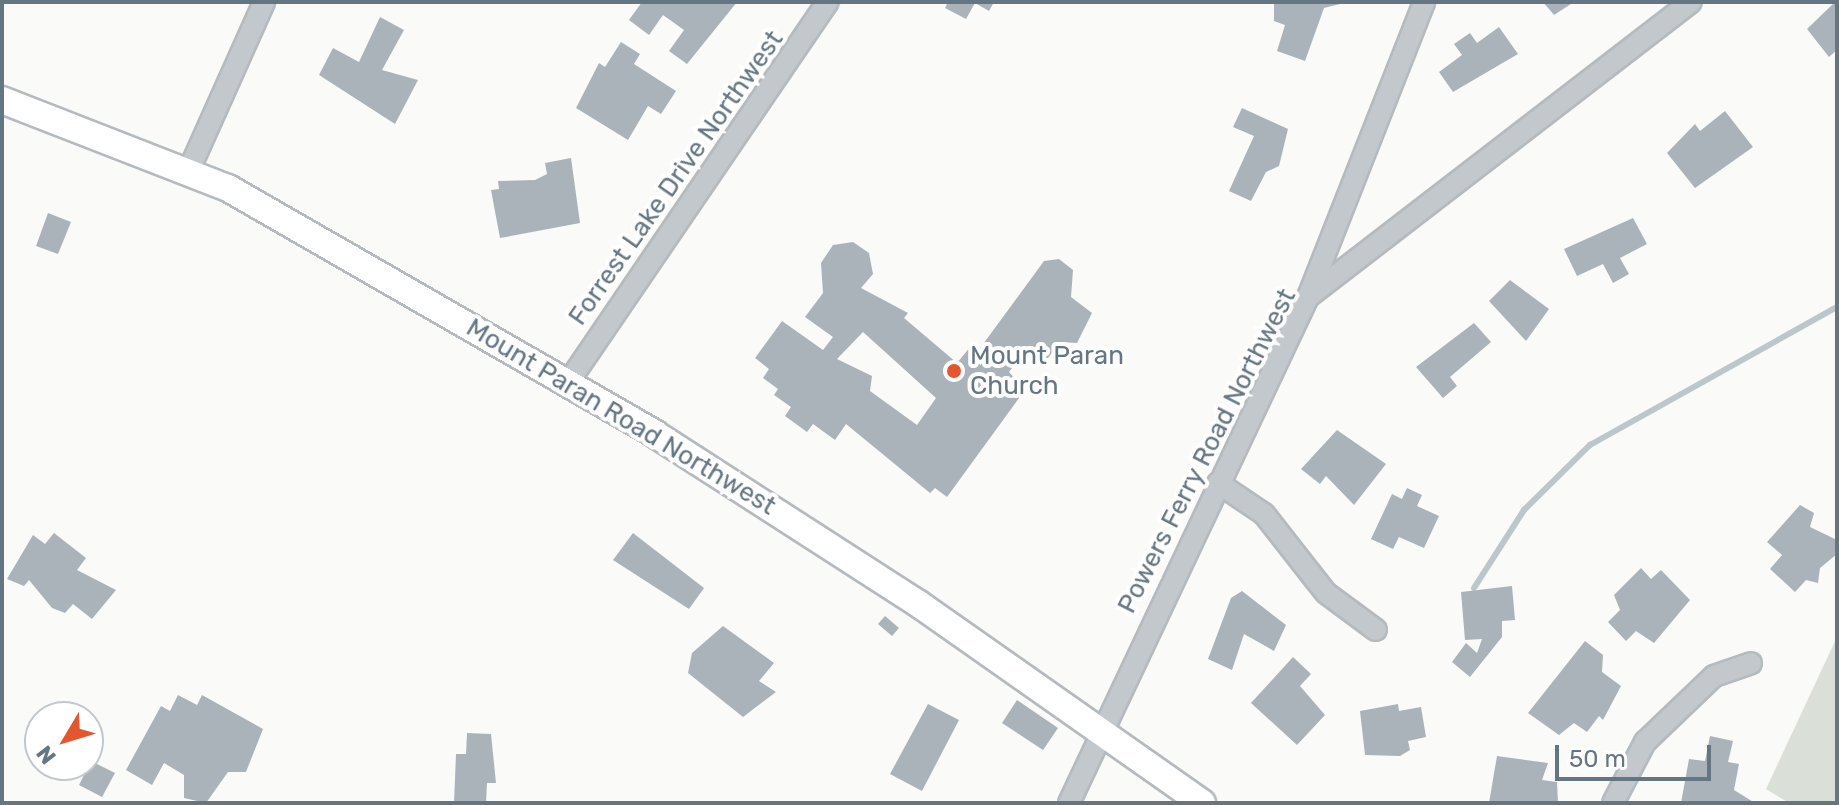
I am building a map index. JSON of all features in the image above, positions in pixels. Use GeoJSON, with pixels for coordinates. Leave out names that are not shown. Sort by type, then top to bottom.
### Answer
{"type":"FeatureCollection","features":[{"type":"Feature","properties":{"kind":"main road","name":"Mount Paran Road Northwest"},"geometry":{"type":"LineString","coordinates":[[2,100],[189,170],[567,384],[789,516],[1202,803]]}},
{"type":"Feature","properties":{"kind":"street"},"geometry":{"type":"LineString","coordinates":[[189,170],[264,2]]}},
{"type":"Feature","properties":{"kind":"street","name":"Forrest Lake Drive Northwest"},"geometry":{"type":"LineString","coordinates":[[567,384],[828,2]]}},
{"type":"Feature","properties":{"kind":"street"},"geometry":{"type":"LineString","coordinates":[[1308,297],[1424,2]]}},
{"type":"Feature","properties":{"kind":"street","name":"Powers Ferry Road Northwest"},"geometry":{"type":"LineString","coordinates":[[1069,803],[1099,731],[1308,297],[1691,2]]}},
{"type":"Feature","properties":{"kind":"street"},"geometry":{"type":"LineString","coordinates":[[1218,483],[1264,514],[1326,593],[1376,630]]}},
{"type":"Feature","properties":{"kind":"street"},"geometry":{"type":"LineString","coordinates":[[1613,803],[1645,742],[1714,676],[1751,663]]}},
{"type":"Feature","properties":{"kind":"shaded area"},"geometry":{"type":"Polygon","coordinates":[[[1837,637],[1837,803],[1789,803],[1766,789],[1837,637]]]}},
{"type":"Feature","properties":{"kind":"building"},"geometry":{"type":"Polygon","coordinates":[[[642,2],[737,2],[687,64],[669,51],[684,30],[663,15],[649,35],[629,20],[642,2]]]}},
{"type":"Feature","properties":{"kind":"building"},"geometry":{"type":"Polygon","coordinates":[[[948,2],[994,2],[989,11],[975,3],[966,19],[945,8],[948,2]]]}},
{"type":"Feature","properties":{"kind":"building"},"geometry":{"type":"Polygon","coordinates":[[[1274,2],[1348,2],[1324,8],[1305,61],[1277,51],[1285,25],[1274,21],[1274,2]]]}},
{"type":"Feature","properties":{"kind":"building"},"geometry":{"type":"Polygon","coordinates":[[[1543,2],[1574,2],[1554,15],[1543,2]]]}},
{"type":"Feature","properties":{"kind":"building"},"geometry":{"type":"Polygon","coordinates":[[[1835,2],[1837,50],[1829,57],[1807,29],[1835,2]]]}},
{"type":"Feature","properties":{"kind":"building"},"geometry":{"type":"Polygon","coordinates":[[[380,17],[404,30],[382,70],[418,80],[395,124],[319,75],[333,48],[359,62],[380,17]]]}},
{"type":"Feature","properties":{"kind":"building"},"geometry":{"type":"Polygon","coordinates":[[[1499,27],[1518,54],[1453,92],[1439,72],[1462,55],[1454,44],[1470,33],[1477,43],[1499,27]]]}},
{"type":"Feature","properties":{"kind":"building"},"geometry":{"type":"Polygon","coordinates":[[[621,42],[640,54],[634,64],[676,91],[661,114],[648,106],[628,140],[576,108],[599,63],[605,67],[621,42]]]}},
{"type":"Feature","properties":{"kind":"building"},"geometry":{"type":"Polygon","coordinates":[[[1242,108],[1288,129],[1279,166],[1266,172],[1251,201],[1229,191],[1254,136],[1233,127],[1242,108]]]}},
{"type":"Feature","properties":{"kind":"building"},"geometry":{"type":"Polygon","coordinates":[[[1725,111],[1753,147],[1695,188],[1667,153],[1695,124],[1700,131],[1725,111]]]}},
{"type":"Feature","properties":{"kind":"building"},"geometry":{"type":"Polygon","coordinates":[[[571,158],[580,223],[500,238],[491,190],[499,189],[498,181],[535,180],[547,174],[545,163],[571,158]]]}},
{"type":"Feature","properties":{"kind":"building"},"geometry":{"type":"Polygon","coordinates":[[[48,213],[71,222],[58,254],[36,246],[48,213]]]}},
{"type":"Feature","properties":{"kind":"building"},"geometry":{"type":"Polygon","coordinates":[[[1633,218],[1647,244],[1620,258],[1629,274],[1613,283],[1603,264],[1577,276],[1564,249],[1633,218]]]}},
{"type":"Feature","properties":{"kind":"building","name":"Mount Paran Church"},"geometry":{"type":"Polygon","coordinates":[[[853,242],[869,253],[873,274],[861,288],[908,313],[904,318],[957,363],[971,346],[978,351],[1044,261],[1059,259],[1073,270],[1071,297],[1092,313],[1077,343],[1060,342],[1042,366],[1024,352],[1009,372],[1025,390],[947,497],[935,488],[930,493],[846,424],[835,440],[813,424],[807,432],[785,416],[791,407],[774,395],[778,389],[763,378],[769,369],[755,358],[782,321],[823,350],[833,337],[805,317],[823,293],[821,263],[833,245],[853,242]],[[863,332],[837,359],[872,376],[870,391],[917,425],[936,398],[863,332]]]}},
{"type":"Feature","properties":{"kind":"building"},"geometry":{"type":"Polygon","coordinates":[[[1510,280],[1549,309],[1526,341],[1489,301],[1510,280]]]}},
{"type":"Feature","properties":{"kind":"building"},"geometry":{"type":"Polygon","coordinates":[[[1474,323],[1491,342],[1450,377],[1457,386],[1443,398],[1416,367],[1474,323]]]}},
{"type":"Feature","properties":{"kind":"building"},"geometry":{"type":"Polygon","coordinates":[[[1337,430],[1386,464],[1354,505],[1326,476],[1320,484],[1301,469],[1337,430]]]}},
{"type":"Feature","properties":{"kind":"building"},"geometry":{"type":"Polygon","coordinates":[[[1407,488],[1422,495],[1417,506],[1439,516],[1424,548],[1399,537],[1393,549],[1371,539],[1392,494],[1402,499],[1407,488]]]}},
{"type":"Feature","properties":{"kind":"building"},"geometry":{"type":"Polygon","coordinates":[[[1800,505],[1814,513],[1810,527],[1837,540],[1837,554],[1820,568],[1818,583],[1806,580],[1795,592],[1770,569],[1782,555],[1767,542],[1800,505]]]}},
{"type":"Feature","properties":{"kind":"building"},"geometry":{"type":"Polygon","coordinates":[[[54,533],[86,558],[77,570],[116,590],[92,619],[73,604],[65,613],[52,608],[29,580],[24,586],[7,579],[33,535],[45,544],[54,533]]]}},
{"type":"Feature","properties":{"kind":"building"},"geometry":{"type":"Polygon","coordinates":[[[633,533],[704,588],[689,609],[613,560],[633,533]]]}},
{"type":"Feature","properties":{"kind":"building"},"geometry":{"type":"Polygon","coordinates":[[[1641,568],[1651,579],[1661,570],[1690,600],[1654,643],[1636,631],[1626,641],[1608,622],[1620,610],[1614,595],[1641,568]]]}},
{"type":"Feature","properties":{"kind":"building"},"geometry":{"type":"Polygon","coordinates":[[[1512,586],[1515,620],[1502,621],[1502,637],[1470,677],[1452,662],[1466,643],[1477,653],[1482,639],[1465,640],[1461,592],[1512,586]]]}},
{"type":"Feature","properties":{"kind":"building"},"geometry":{"type":"Polygon","coordinates":[[[1242,591],[1286,625],[1274,651],[1244,634],[1232,670],[1208,659],[1231,598],[1242,591]]]}},
{"type":"Feature","properties":{"kind":"building"},"geometry":{"type":"Polygon","coordinates":[[[885,616],[899,628],[892,636],[878,624],[885,616]]]}},
{"type":"Feature","properties":{"kind":"building"},"geometry":{"type":"Polygon","coordinates":[[[723,626],[774,663],[759,681],[776,692],[743,717],[688,673],[692,653],[723,626]]]}},
{"type":"Feature","properties":{"kind":"building"},"geometry":{"type":"Polygon","coordinates":[[[1585,641],[1603,655],[1602,672],[1621,686],[1603,720],[1599,716],[1587,732],[1574,723],[1559,735],[1528,713],[1585,641]]]}},
{"type":"Feature","properties":{"kind":"building"},"geometry":{"type":"Polygon","coordinates":[[[1293,657],[1311,674],[1300,686],[1325,715],[1297,745],[1251,703],[1293,657]]]}},
{"type":"Feature","properties":{"kind":"building"},"geometry":{"type":"Polygon","coordinates":[[[178,695],[197,705],[202,695],[263,729],[246,772],[228,772],[206,803],[184,798],[184,775],[164,763],[152,785],[126,770],[161,706],[170,711],[178,695]]]}},
{"type":"Feature","properties":{"kind":"building"},"geometry":{"type":"Polygon","coordinates":[[[1017,700],[1058,728],[1043,750],[1002,723],[1017,700]]]}},
{"type":"Feature","properties":{"kind":"building"},"geometry":{"type":"Polygon","coordinates":[[[928,704],[959,720],[922,791],[890,774],[928,704]]]}},
{"type":"Feature","properties":{"kind":"building"},"geometry":{"type":"Polygon","coordinates":[[[1398,704],[1399,711],[1421,707],[1426,737],[1408,741],[1410,750],[1400,756],[1365,755],[1360,711],[1398,704]]]}},
{"type":"Feature","properties":{"kind":"building"},"geometry":{"type":"Polygon","coordinates":[[[467,733],[491,734],[496,783],[487,783],[486,803],[454,803],[456,754],[466,754],[467,733]]]}},
{"type":"Feature","properties":{"kind":"building"},"geometry":{"type":"Polygon","coordinates":[[[1710,736],[1733,741],[1728,762],[1739,764],[1734,790],[1755,803],[1681,803],[1689,759],[1705,761],[1710,736]]]}},
{"type":"Feature","properties":{"kind":"building"},"geometry":{"type":"Polygon","coordinates":[[[1497,756],[1548,763],[1542,780],[1557,782],[1558,803],[1489,803],[1497,756]]]}},
{"type":"Feature","properties":{"kind":"building"},"geometry":{"type":"Polygon","coordinates":[[[104,768],[115,773],[102,797],[79,785],[81,781],[104,781],[104,768]]]}},
{"type":"Feature","properties":{"kind":"waterway"},"geometry":{"type":"LineString","coordinates":[[1474,588],[1524,510],[1590,445],[1837,307]]}},
{"type":"Feature","properties":{"kind":"place","name":"Mount Paran Church"},"geometry":{"type":"Point","coordinates":[954,371]}}]}
